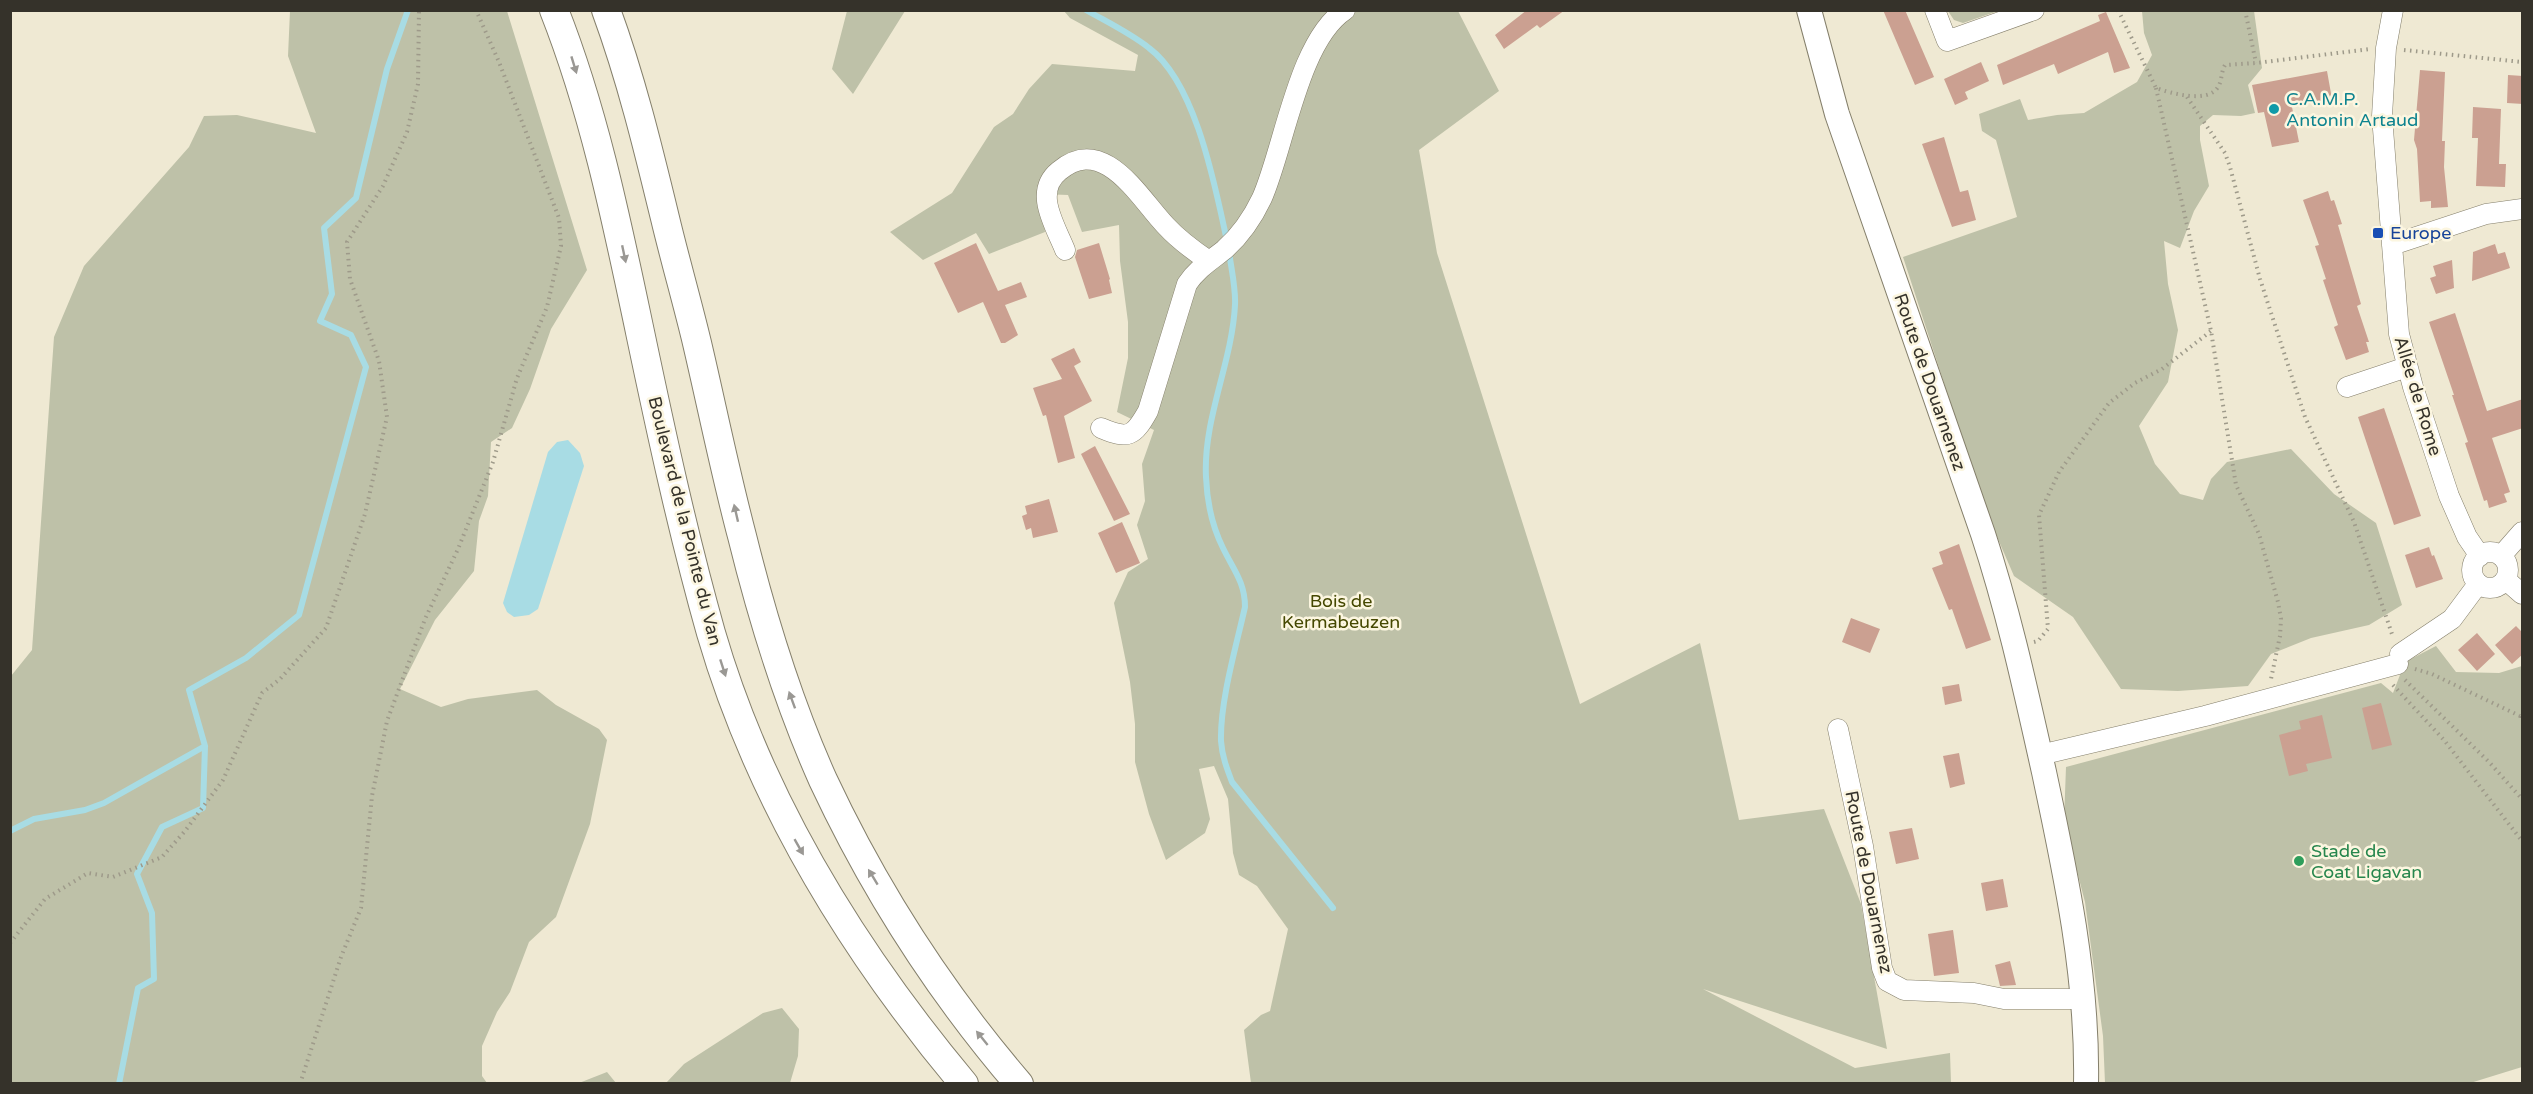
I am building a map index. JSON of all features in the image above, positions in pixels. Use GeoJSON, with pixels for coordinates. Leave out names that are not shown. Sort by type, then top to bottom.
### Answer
{"type":"FeatureCollection","features":[{"type":"Feature","properties":{"kind":"highway","name":"Boulevard de la Pointe du Van"},"geometry":{"type":"LineString","coordinates":[[554,10],[573,60],[615,210],[693,567],[732,696],[755,756],[789,829],[833,905],[880,977],[964,1083]]}},
{"type":"Feature","properties":{"kind":"highway"},"geometry":{"type":"LineString","coordinates":[[606,10],[624,60],[643,128],[696,338],[742,537],[785,679],[804,733],[822,778],[857,849],[908,935],[961,1012],[1019,1083]]}},
{"type":"Feature","properties":{"kind":"main road","name":"Route de Douarnenez"},"geometry":{"type":"LineString","coordinates":[[1809,10],[1837,114],[1983,534],[2003,594],[2017,647],[2069,896],[2083,999],[2086,1083]]}},
{"type":"Feature","properties":{"kind":"street"},"geometry":{"type":"LineString","coordinates":[[1935,10],[1947,41],[2034,10]]}},
{"type":"Feature","properties":{"kind":"street","name":"Allée de Rome"},"geometry":{"type":"LineString","coordinates":[[2393,10],[2386,48],[2382,116],[2397,320],[2407,367],[2456,513],[2467,537],[2480,556]]}},
{"type":"Feature","properties":{"kind":"street"},"geometry":{"type":"LineString","coordinates":[[1101,428],[1126,435],[1138,430],[1148,411],[1182,295],[1193,275],[1222,251],[1245,227],[1262,197],[1288,111],[1303,74],[1319,42],[1342,11]]}},
{"type":"Feature","properties":{"kind":"street"},"geometry":{"type":"LineString","coordinates":[[1065,250],[1046,204],[1047,188],[1051,178],[1070,163],[1089,159],[1108,164],[1132,186],[1166,226],[1222,251]]}},
{"type":"Feature","properties":{"kind":"street"},"geometry":{"type":"LineString","coordinates":[[2392,245],[2486,214],[2523,209]]}},
{"type":"Feature","properties":{"kind":"street"},"geometry":{"type":"LineString","coordinates":[[2348,387],[2407,367]]}},
{"type":"Feature","properties":{"kind":"street"},"geometry":{"type":"LineString","coordinates":[[2501,556],[2523,532]]}},
{"type":"Feature","properties":{"kind":"street"},"geometry":{"type":"LineString","coordinates":[[2491,552],[2501,556],[2507,565],[2505,580],[2493,588],[2478,584],[2472,569],[2480,556],[2491,552]]}},
{"type":"Feature","properties":{"kind":"street"},"geometry":{"type":"LineString","coordinates":[[2505,580],[2523,594]]}},
{"type":"Feature","properties":{"kind":"street"},"geometry":{"type":"LineString","coordinates":[[2040,755],[2205,716],[2395,664],[2452,619],[2478,584]]}},
{"type":"Feature","properties":{"kind":"street","name":"Route de Douarnenez"},"geometry":{"type":"LineString","coordinates":[[1838,729],[1863,846],[1882,968],[1887,981],[1897,988],[1920,992],[1974,993],[2004,999],[2083,999]]}},
{"type":"Feature","properties":{"kind":"path"},"geometry":{"type":"LineString","coordinates":[[10,943],[45,899],[88,873],[114,877],[162,857],[185,831],[223,780],[262,693],[280,679],[326,628],[365,513],[387,417],[379,361],[350,279],[347,242],[383,186],[407,132],[418,84],[418,10]]}},
{"type":"Feature","properties":{"kind":"path"},"geometry":{"type":"LineString","coordinates":[[300,1083],[341,957],[361,908],[372,796],[387,721],[425,619],[458,549],[493,462],[517,378],[547,307],[561,246],[559,218],[499,62],[476,10]]}},
{"type":"Feature","properties":{"kind":"path"},"geometry":{"type":"LineString","coordinates":[[2118,10],[2156,88],[2211,331],[2236,485],[2259,534],[2278,602],[2281,619],[2280,636],[2271,676],[2276,697]]}},
{"type":"Feature","properties":{"kind":"path"},"geometry":{"type":"LineString","coordinates":[[2245,10],[2256,63]]}},
{"type":"Feature","properties":{"kind":"path"},"geometry":{"type":"LineString","coordinates":[[2156,88],[2187,97],[2216,91],[2220,85],[2225,65],[2386,48],[2523,62]]}},
{"type":"Feature","properties":{"kind":"path"},"geometry":{"type":"LineString","coordinates":[[2187,97],[2225,153],[2260,279],[2305,417],[2354,522],[2395,664],[2403,677],[2523,799]]}},
{"type":"Feature","properties":{"kind":"path"},"geometry":{"type":"LineString","coordinates":[[2017,647],[2038,640],[2048,629],[2038,515],[2059,472],[2109,403],[2135,383],[2162,369],[2211,331]]}},
{"type":"Feature","properties":{"kind":"path"},"geometry":{"type":"LineString","coordinates":[[2395,664],[2432,674],[2520,716],[2523,712]]}},
{"type":"Feature","properties":{"kind":"path"},"geometry":{"type":"LineString","coordinates":[[2395,664],[2389,681],[2450,747],[2523,841]]}},
{"type":"Feature","properties":{"kind":"green space"},"geometry":{"type":"Polygon","coordinates":[[[290,11],[507,11],[587,270],[551,329],[530,389],[512,428],[491,442],[488,496],[479,521],[474,571],[435,620],[400,689],[441,707],[468,699],[537,690],[556,705],[599,729],[607,740],[590,824],[556,917],[529,942],[510,992],[497,1012],[482,1046],[482,1076],[487,1083],[11,1083],[11,676],[32,650],[54,337],[84,266],[189,147],[204,116],[237,115],[316,133],[288,56],[290,11]]]}},
{"type":"Feature","properties":{"kind":"green space"},"geometry":{"type":"Polygon","coordinates":[[[847,11],[905,11],[853,94],[832,69],[847,11]]]}},
{"type":"Feature","properties":{"kind":"green space","name":"Bois de Kermabeuzen"},"geometry":{"type":"Polygon","coordinates":[[[1064,11],[1458,11],[1499,91],[1419,150],[1437,253],[1580,704],[1700,643],[1739,820],[1824,809],[1861,904],[1887,1049],[1703,989],[1855,1068],[1950,1053],[1951,1083],[1251,1083],[1244,1030],[1261,1015],[1270,1011],[1288,929],[1257,886],[1239,875],[1233,853],[1228,799],[1214,766],[1199,769],[1210,819],[1205,833],[1166,860],[1149,814],[1135,762],[1135,724],[1130,682],[1114,603],[1128,572],[1148,559],[1137,525],[1145,501],[1142,464],[1154,430],[1117,412],[1128,358],[1128,322],[1120,261],[1119,225],[1082,232],[1068,195],[1042,194],[1045,232],[989,254],[976,233],[923,260],[890,232],[952,193],[994,127],[1013,114],[1029,89],[1052,64],[1135,71],[1138,55],[1070,18],[1064,11]]]}},
{"type":"Feature","properties":{"kind":"green space"},"geometry":{"type":"Polygon","coordinates":[[[1948,11],[1998,11],[1963,23],[1954,20],[1948,11]]]}},
{"type":"Feature","properties":{"kind":"green space"},"geometry":{"type":"Polygon","coordinates":[[[2142,11],[2254,11],[2262,68],[2248,85],[2255,113],[2241,116],[2213,115],[2200,126],[2200,140],[2209,186],[2194,211],[2180,248],[2164,241],[2168,284],[2178,330],[2168,382],[2139,426],[2155,464],[2180,494],[2203,500],[2211,479],[2227,462],[2291,449],[2334,494],[2376,523],[2402,605],[2369,625],[2311,638],[2271,654],[2248,686],[2178,691],[2121,689],[2073,617],[2014,576],[1985,509],[1903,257],[2017,217],[1996,140],[1982,131],[1979,114],[2020,99],[2028,120],[2084,113],[2137,82],[2152,55],[2144,33],[2142,11]]]}},
{"type":"Feature","properties":{"kind":"green space","name":"Stade de Coat Ligavan"},"geometry":{"type":"Polygon","coordinates":[[[2436,646],[2456,672],[2499,673],[2522,666],[2522,1067],[2467,1084],[2105,1083],[2103,1036],[2085,902],[2064,821],[2066,767],[2381,683],[2393,693],[2405,662],[2436,646]]]}},
{"type":"Feature","properties":{"kind":"green space"},"geometry":{"type":"Polygon","coordinates":[[[782,1008],[799,1029],[798,1056],[790,1083],[666,1083],[684,1064],[763,1013],[782,1008]]]}},
{"type":"Feature","properties":{"kind":"green space"},"geometry":{"type":"Polygon","coordinates":[[[607,1072],[616,1083],[579,1083],[607,1072]]]}},
{"type":"Feature","properties":{"kind":"water"},"geometry":{"type":"Polygon","coordinates":[[[568,440],[580,453],[584,466],[538,609],[529,615],[514,617],[507,612],[503,603],[548,452],[557,442],[568,440]]]}},
{"type":"Feature","properties":{"kind":"building"},"geometry":{"type":"Polygon","coordinates":[[[1527,10],[1565,10],[1540,28],[1537,25],[1504,49],[1495,35],[1527,10]]]}},
{"type":"Feature","properties":{"kind":"building"},"geometry":{"type":"Polygon","coordinates":[[[1883,10],[1905,10],[1934,77],[1915,85],[1883,10]]]}},
{"type":"Feature","properties":{"kind":"building"},"geometry":{"type":"Polygon","coordinates":[[[2106,12],[2130,68],[2114,73],[2108,52],[2058,74],[2054,64],[2003,85],[1997,65],[2100,21],[2098,15],[2106,12]]]}},
{"type":"Feature","properties":{"kind":"building"},"geometry":{"type":"Polygon","coordinates":[[[1981,62],[1989,81],[1965,92],[1968,99],[1955,105],[1944,79],[1981,62]]]}},
{"type":"Feature","properties":{"kind":"building"},"geometry":{"type":"Polygon","coordinates":[[[2420,70],[2445,72],[2442,141],[2445,141],[2444,167],[2448,207],[2431,208],[2431,201],[2420,202],[2417,149],[2414,140],[2420,70]]]}},
{"type":"Feature","properties":{"kind":"building","name":"C.A.M.P. Antonin Artaud"},"geometry":{"type":"Polygon","coordinates":[[[2327,71],[2332,99],[2292,107],[2299,142],[2272,147],[2264,112],[2258,113],[2252,85],[2327,71]]]}},
{"type":"Feature","properties":{"kind":"building"},"geometry":{"type":"Polygon","coordinates":[[[2508,75],[2523,76],[2523,104],[2507,103],[2508,75]]]}},
{"type":"Feature","properties":{"kind":"building"},"geometry":{"type":"Polygon","coordinates":[[[2473,107],[2501,109],[2499,164],[2506,164],[2505,187],[2476,186],[2478,138],[2472,138],[2473,107]]]}},
{"type":"Feature","properties":{"kind":"building"},"geometry":{"type":"Polygon","coordinates":[[[1944,137],[1960,192],[1968,190],[1976,220],[1952,227],[1922,144],[1944,137]]]}},
{"type":"Feature","properties":{"kind":"building"},"geometry":{"type":"Polygon","coordinates":[[[2328,191],[2331,201],[2334,200],[2342,224],[2338,225],[2361,304],[2357,306],[2369,342],[2366,342],[2369,352],[2346,360],[2334,327],[2338,325],[2323,280],[2326,279],[2315,246],[2319,245],[2303,200],[2328,191]]]}},
{"type":"Feature","properties":{"kind":"building"},"geometry":{"type":"Polygon","coordinates":[[[976,243],[998,291],[1021,282],[1027,297],[1005,305],[1018,335],[1005,343],[1001,343],[983,302],[958,313],[934,263],[976,243]]]}},
{"type":"Feature","properties":{"kind":"building"},"geometry":{"type":"Polygon","coordinates":[[[1099,243],[1112,293],[1089,299],[1075,257],[1077,250],[1099,243]]]}},
{"type":"Feature","properties":{"kind":"building"},"geometry":{"type":"Polygon","coordinates":[[[2495,244],[2498,254],[2505,252],[2510,268],[2472,281],[2473,252],[2495,244]]]}},
{"type":"Feature","properties":{"kind":"building"},"geometry":{"type":"Polygon","coordinates":[[[2452,260],[2454,288],[2436,294],[2430,278],[2436,276],[2433,266],[2452,260]]]}},
{"type":"Feature","properties":{"kind":"building"},"geometry":{"type":"Polygon","coordinates":[[[2455,313],[2487,411],[2523,399],[2523,428],[2492,438],[2510,492],[2504,494],[2507,502],[2489,508],[2487,500],[2484,501],[2465,443],[2468,442],[2429,322],[2455,313]]]}},
{"type":"Feature","properties":{"kind":"building"},"geometry":{"type":"Polygon","coordinates":[[[1074,348],[1081,362],[1074,366],[1092,401],[1064,416],[1075,458],[1058,463],[1046,415],[1043,416],[1033,388],[1062,379],[1051,359],[1074,348]]]}},
{"type":"Feature","properties":{"kind":"building"},"geometry":{"type":"Polygon","coordinates":[[[2384,408],[2421,516],[2394,525],[2358,417],[2384,408]]]}},
{"type":"Feature","properties":{"kind":"building"},"geometry":{"type":"Polygon","coordinates":[[[1095,446],[1130,514],[1114,521],[1081,454],[1095,446]]]}},
{"type":"Feature","properties":{"kind":"building"},"geometry":{"type":"Polygon","coordinates":[[[1049,499],[1058,532],[1033,538],[1031,528],[1026,530],[1022,516],[1027,514],[1025,506],[1049,499]]]}},
{"type":"Feature","properties":{"kind":"building"},"geometry":{"type":"Polygon","coordinates":[[[1122,522],[1140,563],[1116,573],[1098,533],[1122,522]]]}},
{"type":"Feature","properties":{"kind":"building"},"geometry":{"type":"Polygon","coordinates":[[[1959,544],[1991,640],[1966,649],[1952,609],[1949,610],[1932,568],[1943,564],[1939,552],[1959,544]]]}},
{"type":"Feature","properties":{"kind":"building"},"geometry":{"type":"Polygon","coordinates":[[[2429,547],[2443,579],[2416,588],[2405,555],[2429,547]]]}},
{"type":"Feature","properties":{"kind":"building"},"geometry":{"type":"Polygon","coordinates":[[[1851,618],[1880,629],[1870,653],[1842,642],[1851,618]]]}},
{"type":"Feature","properties":{"kind":"building"},"geometry":{"type":"Polygon","coordinates":[[[2516,626],[2523,633],[2523,654],[2512,664],[2495,645],[2516,626]]]}},
{"type":"Feature","properties":{"kind":"building"},"geometry":{"type":"Polygon","coordinates":[[[2477,633],[2495,654],[2477,671],[2458,650],[2477,633]]]}},
{"type":"Feature","properties":{"kind":"building"},"geometry":{"type":"Polygon","coordinates":[[[1959,684],[1962,701],[1945,705],[1942,687],[1959,684]]]}},
{"type":"Feature","properties":{"kind":"building"},"geometry":{"type":"Polygon","coordinates":[[[2381,703],[2392,745],[2372,750],[2362,708],[2381,703]]]}},
{"type":"Feature","properties":{"kind":"building"},"geometry":{"type":"Polygon","coordinates":[[[2322,715],[2332,758],[2306,764],[2308,771],[2289,776],[2279,735],[2301,729],[2299,721],[2322,715]]]}},
{"type":"Feature","properties":{"kind":"building"},"geometry":{"type":"Polygon","coordinates":[[[1959,753],[1965,784],[1950,788],[1943,756],[1959,753]]]}},
{"type":"Feature","properties":{"kind":"building"},"geometry":{"type":"Polygon","coordinates":[[[1912,828],[1919,859],[1896,864],[1889,832],[1912,828]]]}},
{"type":"Feature","properties":{"kind":"building"},"geometry":{"type":"Polygon","coordinates":[[[2003,879],[2008,907],[1986,911],[1981,883],[2003,879]]]}},
{"type":"Feature","properties":{"kind":"building"},"geometry":{"type":"Polygon","coordinates":[[[1953,930],[1959,973],[1934,976],[1928,934],[1953,930]]]}},
{"type":"Feature","properties":{"kind":"building"},"geometry":{"type":"Polygon","coordinates":[[[2010,961],[2016,985],[2000,986],[1995,965],[2010,961]]]}},
{"type":"Feature","properties":{"kind":"waterway"},"geometry":{"type":"LineString","coordinates":[[119,1084],[138,988],[154,979],[152,913],[137,874],[162,827],[203,808],[205,746],[189,690],[246,658],[299,615],[366,367],[351,335],[320,321],[332,294],[324,228],[356,198],[387,69],[408,10]]}},
{"type":"Feature","properties":{"kind":"waterway"},"geometry":{"type":"LineString","coordinates":[[1086,10],[1149,48],[1165,64],[1179,85],[1201,137],[1227,241]]}},
{"type":"Feature","properties":{"kind":"waterway"},"geometry":{"type":"LineString","coordinates":[[1229,251],[1234,285],[1233,327],[1209,434],[1206,477],[1213,522],[1219,540],[1241,583],[1245,607],[1226,692],[1221,741],[1232,782],[1333,908]]}},
{"type":"Feature","properties":{"kind":"waterway"},"geometry":{"type":"LineString","coordinates":[[10,831],[34,819],[85,810],[104,803],[205,746]]}},
{"type":"Feature","properties":{"kind":"place","name":"C.A.M.P. Antonin Artaud"},"geometry":{"type":"Point","coordinates":[2274,109]}},
{"type":"Feature","properties":{"kind":"place","name":"Europe"},"geometry":{"type":"Point","coordinates":[2378,233]}},
{"type":"Feature","properties":{"kind":"place","name":"Stade de Coat Ligavan"},"geometry":{"type":"Point","coordinates":[2299,861]}}]}
